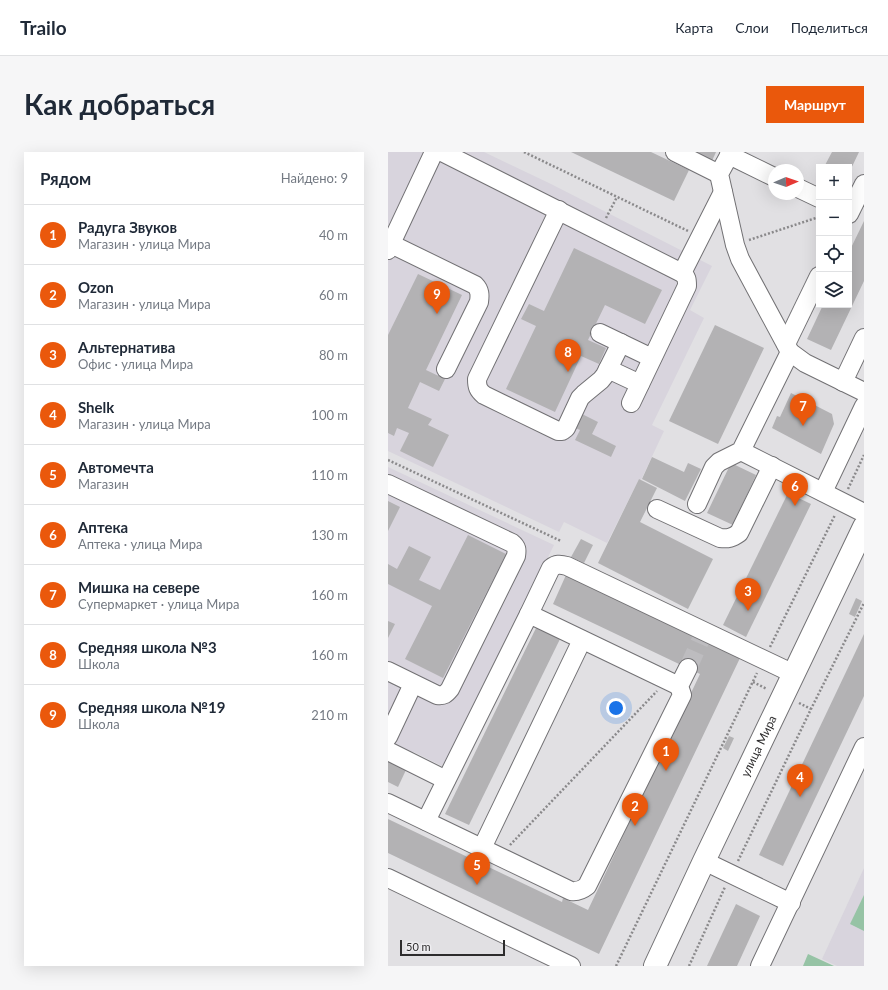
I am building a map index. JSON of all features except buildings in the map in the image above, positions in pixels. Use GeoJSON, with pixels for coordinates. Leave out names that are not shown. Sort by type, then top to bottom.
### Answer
{"type":"FeatureCollection","features":[{"type":"Feature","properties":{"kind":"main road","name":"улица Мира"},"geometry":{"type":"LineString","coordinates":[[655,966],[794,674],[861,540]]}},
{"type":"Feature","properties":{"kind":"lane"},"geometry":{"type":"LineString","coordinates":[[434,152],[389,247],[475,285],[479,289],[479,302],[446,369]]}},
{"type":"Feature","properties":{"kind":"lane"},"geometry":{"type":"LineString","coordinates":[[442,152],[686,276],[688,286],[631,403]]}},
{"type":"Feature","properties":{"kind":"lane"},"geometry":{"type":"LineString","coordinates":[[675,152],[719,174]]}},
{"type":"Feature","properties":{"kind":"lane"},"geometry":{"type":"LineString","coordinates":[[768,174],[730,154],[719,174],[734,245],[740,259],[788,348],[805,363],[864,392]]}},
{"type":"Feature","properties":{"kind":"lane"},"geometry":{"type":"LineString","coordinates":[[852,208],[864,184]]}},
{"type":"Feature","properties":{"kind":"lane"},"geometry":{"type":"LineString","coordinates":[[804,191],[816,197]]}},
{"type":"Feature","properties":{"kind":"lane"},"geometry":{"type":"LineString","coordinates":[[682,273],[723,192]]}},
{"type":"Feature","properties":{"kind":"lane"},"geometry":{"type":"LineString","coordinates":[[558,210],[477,379],[479,391],[484,395],[558,431],[562,431],[566,428],[580,398],[605,375],[622,343]]}},
{"type":"Feature","properties":{"kind":"lane"},"geometry":{"type":"LineString","coordinates":[[697,504],[714,467],[719,462],[742,451],[816,283]]}},
{"type":"Feature","properties":{"kind":"lane"},"geometry":{"type":"LineString","coordinates":[[600,332],[652,358]]}},
{"type":"Feature","properties":{"kind":"lane"},"geometry":{"type":"LineString","coordinates":[[843,382],[864,338]]}},
{"type":"Feature","properties":{"kind":"lane"},"geometry":{"type":"LineString","coordinates":[[608,369],[640,384]]}},
{"type":"Feature","properties":{"kind":"lane"},"geometry":{"type":"LineString","coordinates":[[823,492],[864,406]]}},
{"type":"Feature","properties":{"kind":"lane"},"geometry":{"type":"LineString","coordinates":[[742,451],[864,513]]}},
{"type":"Feature","properties":{"kind":"lane"},"geometry":{"type":"LineString","coordinates":[[657,509],[720,538],[726,539],[733,537],[739,533],[772,466]]}},
{"type":"Feature","properties":{"kind":"lane"},"geometry":{"type":"LineString","coordinates":[[388,484],[512,543],[516,546],[517,551],[516,556],[450,689],[446,694],[442,696],[438,695],[388,671]]}},
{"type":"Feature","properties":{"kind":"lane"},"geometry":{"type":"LineString","coordinates":[[426,821],[551,568],[555,565],[560,564],[567,566],[703,635],[764,659],[794,674]]}},
{"type":"Feature","properties":{"kind":"lane"},"geometry":{"type":"LineString","coordinates":[[388,803],[571,891],[576,892],[587,886],[682,695],[673,683],[529,614]]}},
{"type":"Feature","properties":{"kind":"lane"},"geometry":{"type":"LineString","coordinates":[[482,848],[582,640]]}},
{"type":"Feature","properties":{"kind":"lane"},"geometry":{"type":"LineString","coordinates":[[673,683],[688,668]]}},
{"type":"Feature","properties":{"kind":"lane"},"geometry":{"type":"LineString","coordinates":[[388,737],[413,684]]}},
{"type":"Feature","properties":{"kind":"lane"},"geometry":{"type":"LineString","coordinates":[[760,966],[864,747]]}},
{"type":"Feature","properties":{"kind":"lane"},"geometry":{"type":"LineString","coordinates":[[388,752],[446,780]]}},
{"type":"Feature","properties":{"kind":"lane"},"geometry":{"type":"LineString","coordinates":[[704,861],[790,903]]}},
{"type":"Feature","properties":{"kind":"lane"},"geometry":{"type":"LineString","coordinates":[[388,878],[571,966]]}},
{"type":"Feature","properties":{"kind":"path"},"geometry":{"type":"LineString","coordinates":[[524,152],[700,237]]}},
{"type":"Feature","properties":{"kind":"path"},"geometry":{"type":"LineString","coordinates":[[734,245],[816,218]]}},
{"type":"Feature","properties":{"kind":"path"},"geometry":{"type":"LineString","coordinates":[[616,966],[864,455]]}},
{"type":"Feature","properties":{"kind":"path"},"geometry":{"type":"LineString","coordinates":[[388,460],[561,541]]}},
{"type":"Feature","properties":{"kind":"path"},"geometry":{"type":"LineString","coordinates":[[689,966],[731,874],[864,603]]}},
{"type":"Feature","properties":{"kind":"path"},"geometry":{"type":"LineString","coordinates":[[499,856],[673,683]]}},
{"type":"Feature","properties":{"kind":"shaded area"},"geometry":{"type":"Polygon","coordinates":[[[388,152],[484,152],[549,183],[712,266],[690,310],[704,318],[652,425],[664,431],[641,480],[639,479],[607,543],[564,522],[559,532],[388,451],[388,152]]]}},
{"type":"Feature","properties":{"kind":"shaded area"},"geometry":{"type":"Polygon","coordinates":[[[388,467],[554,545],[444,767],[414,752],[408,754],[388,745],[388,467]]]}},
{"type":"Feature","properties":{"kind":"shaded area"},"geometry":{"type":"Polygon","coordinates":[[[864,868],[864,966],[837,966],[822,959],[864,868]]]}},
{"type":"Feature","properties":{"kind":"green space"},"geometry":{"type":"Polygon","coordinates":[[[864,895],[864,931],[850,924],[864,895]]]}},
{"type":"Feature","properties":{"kind":"green space"},"geometry":{"type":"Polygon","coordinates":[[[808,954],[834,966],[803,966],[808,954]]]}},
{"type":"Feature","properties":{"kind":"tunnel"},"geometry":{"type":"LineString","coordinates":[[688,668],[701,639]]}},
{"type":"Feature","properties":{"kind":"place","name":"Средняя школа №19"},"geometry":{"type":"Point","coordinates":[437,314]}},
{"type":"Feature","properties":{"kind":"place","name":"Средняя школа №3"},"geometry":{"type":"Point","coordinates":[568,372]}},
{"type":"Feature","properties":{"kind":"place","name":"Мишка на севере"},"geometry":{"type":"Point","coordinates":[803,426]}},
{"type":"Feature","properties":{"kind":"place","name":"Аптека"},"geometry":{"type":"Point","coordinates":[795,506]}},
{"type":"Feature","properties":{"kind":"place","name":"Альтернатива"},"geometry":{"type":"Point","coordinates":[748,611]}},
{"type":"Feature","properties":{"kind":"place","name":"Радуга Звуков"},"geometry":{"type":"Point","coordinates":[666,771]}},
{"type":"Feature","properties":{"kind":"place","name":"Shelk"},"geometry":{"type":"Point","coordinates":[800,797]}},
{"type":"Feature","properties":{"kind":"place","name":"Ozon"},"geometry":{"type":"Point","coordinates":[635,826]}},
{"type":"Feature","properties":{"kind":"place","name":"Автомечта"},"geometry":{"type":"Point","coordinates":[477,885]}}]}
